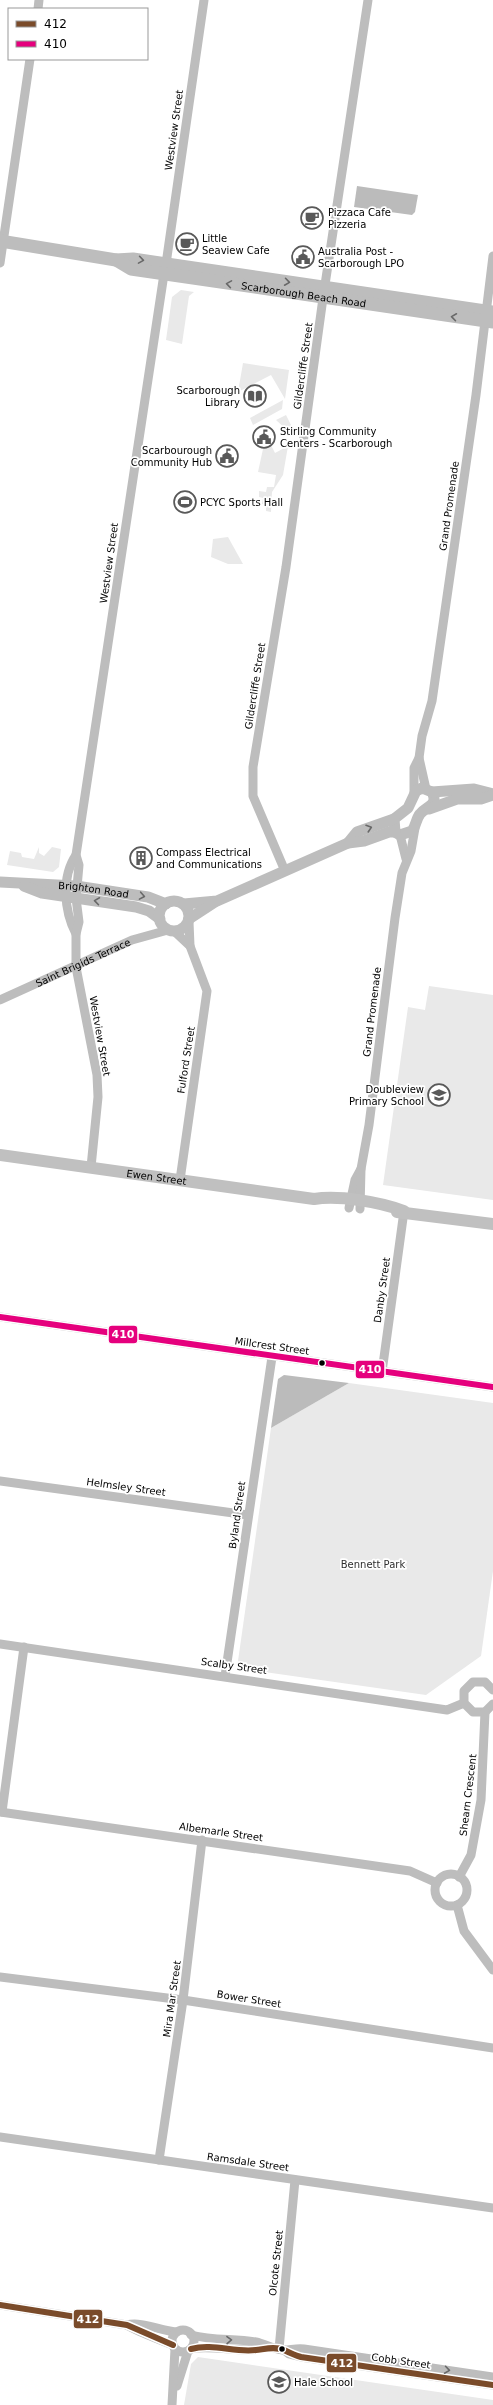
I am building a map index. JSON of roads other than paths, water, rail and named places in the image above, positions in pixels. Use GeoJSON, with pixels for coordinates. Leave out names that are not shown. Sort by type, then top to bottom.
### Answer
{"type":"FeatureCollection","features":[{"type":"Feature","properties":{"kind":"main road","name":"Scarborough Beach Road"},"geometry":{"type":"LineString","coordinates":[[2,242],[116,260],[131,269],[165,269],[489,317]]}},
{"type":"Feature","properties":{"kind":"main road","name":"Ewen Street"},"geometry":{"type":"LineString","coordinates":[[0,1155],[314,1199],[323,1205],[355,1205],[388,1213],[404,1211],[493,1224]]}},
{"type":"Feature","properties":{"kind":"street","name":"Westview Street"},"geometry":{"type":"LineString","coordinates":[[91,1167],[98,1097],[97,1075],[76,967],[76,934],[79,922],[71,892],[71,863],[76,855],[165,269],[204,0]]}},
{"type":"Feature","properties":{"kind":"street","name":"Gildercliffe Street"},"geometry":{"type":"LineString","coordinates":[[285,871],[254,796],[253,767],[286,567],[324,292],[368,0]]}},
{"type":"Feature","properties":{"kind":"street"},"geometry":{"type":"LineString","coordinates":[[0,263],[30,60]]}},
{"type":"Feature","properties":{"kind":"street","name":"Grand Promenade"},"geometry":{"type":"LineString","coordinates":[[414,794],[414,768],[419,758],[422,736],[432,701],[489,317],[493,256]]}},
{"type":"Feature","properties":{"kind":"street","name":"Grand Promenade"},"geometry":{"type":"LineString","coordinates":[[419,758],[429,790]]}},
{"type":"Feature","properties":{"kind":"street"},"geometry":{"type":"LineString","coordinates":[[348,843],[357,832],[394,819],[408,808],[414,794],[419,789],[474,789],[493,794]]}},
{"type":"Feature","properties":{"kind":"street"},"geometry":{"type":"LineString","coordinates":[[429,790],[434,801],[429,809]]}},
{"type":"Feature","properties":{"kind":"street"},"geometry":{"type":"LineString","coordinates":[[217,901],[184,904],[174,901],[166,904],[162,908],[160,919],[171,930],[186,926],[189,920],[217,901],[348,843],[364,841],[389,832],[407,834],[415,828],[420,814],[429,809],[457,799],[481,799],[493,794]]}},
{"type":"Feature","properties":{"kind":"street"},"geometry":{"type":"LineString","coordinates":[[394,819],[398,833]]}},
{"type":"Feature","properties":{"kind":"street","name":"Grand Promenade"},"geometry":{"type":"LineString","coordinates":[[355,1205],[355,1180],[361,1169],[369,1125],[396,905],[406,859],[411,851],[415,828]]}},
{"type":"Feature","properties":{"kind":"street","name":"Grand Promenade"},"geometry":{"type":"LineString","coordinates":[[398,833],[406,859]]}},
{"type":"Feature","properties":{"kind":"street","name":"Brighton Road"},"geometry":{"type":"LineString","coordinates":[[0,882],[20,885],[42,893],[71,892],[148,897],[166,904]]}},
{"type":"Feature","properties":{"kind":"street","name":"Brighton Road"},"geometry":{"type":"LineString","coordinates":[[71,892],[150,911],[160,919]]}},
{"type":"Feature","properties":{"kind":"street"},"geometry":{"type":"LineString","coordinates":[[184,904],[188,909],[189,920]]}},
{"type":"Feature","properties":{"kind":"street","name":"Fulford Street"},"geometry":{"type":"LineString","coordinates":[[180,1180],[207,991],[190,946],[189,920]]}},
{"type":"Feature","properties":{"kind":"street","name":"Fulford Street"},"geometry":{"type":"LineString","coordinates":[[171,930],[190,946]]}},
{"type":"Feature","properties":{"kind":"street","name":"Saint Brigids Terrace"},"geometry":{"type":"LineString","coordinates":[[0,1000],[76,967],[132,940],[171,930]]}},
{"type":"Feature","properties":{"kind":"street","name":"Danby Street"},"geometry":{"type":"LineString","coordinates":[[382,1372],[404,1211]]}},
{"type":"Feature","properties":{"kind":"street","name":"Millcrest Street"},"geometry":{"type":"LineString","coordinates":[[0,1317],[272,1357],[493,1387]]}},
{"type":"Feature","properties":{"kind":"street","name":"Byland Street"},"geometry":{"type":"LineString","coordinates":[[225,1676],[272,1357]]}},
{"type":"Feature","properties":{"kind":"street","name":"Helmsley Street"},"geometry":{"type":"LineString","coordinates":[[0,1482],[248,1515]]}},
{"type":"Feature","properties":{"kind":"street","name":"Scalby Street"},"geometry":{"type":"LineString","coordinates":[[0,1644],[225,1676],[447,1710],[464,1703]]}},
{"type":"Feature","properties":{"kind":"street"},"geometry":{"type":"LineString","coordinates":[[1,1812],[24,1647]]}},
{"type":"Feature","properties":{"kind":"street"},"geometry":{"type":"LineString","coordinates":[[491,1685],[485,1682],[472,1682],[464,1691],[464,1703],[473,1712],[485,1712],[493,1704]]}},
{"type":"Feature","properties":{"kind":"street","name":"Shearn Crescent"},"geometry":{"type":"LineString","coordinates":[[459,1877],[471,1855],[481,1800],[485,1712]]}},
{"type":"Feature","properties":{"kind":"street","name":"Albemarle Street"},"geometry":{"type":"LineString","coordinates":[[1,1812],[410,1871],[437,1883]]}},
{"type":"Feature","properties":{"kind":"street","name":"Mira Mar Street"},"geometry":{"type":"LineString","coordinates":[[160,2160],[183,2000],[202,1840]]}},
{"type":"Feature","properties":{"kind":"street"},"geometry":{"type":"LineString","coordinates":[[448,1874],[459,1877],[466,1886],[464,1900],[457,1905],[444,1904],[437,1898],[435,1892],[437,1883],[442,1877],[448,1874]]}},
{"type":"Feature","properties":{"kind":"street"},"geometry":{"type":"LineString","coordinates":[[457,1905],[464,1931],[493,1970]]}},
{"type":"Feature","properties":{"kind":"street","name":"Bower Street"},"geometry":{"type":"LineString","coordinates":[[0,1977],[183,2000],[493,2048]]}},
{"type":"Feature","properties":{"kind":"street","name":"Ramsdale Street"},"geometry":{"type":"LineString","coordinates":[[0,2137],[493,2208]]}},
{"type":"Feature","properties":{"kind":"street","name":"Olcote Street"},"geometry":{"type":"LineString","coordinates":[[281,2349],[295,2180]]}},
{"type":"Feature","properties":{"kind":"street"},"geometry":{"type":"LineString","coordinates":[[0,2305],[127,2325],[133,2323],[153,2329],[176,2332],[184,2331],[191,2335],[194,2342],[189,2350],[174,2388]]}},
{"type":"Feature","properties":{"kind":"street"},"geometry":{"type":"LineString","coordinates":[[127,2325],[131,2329],[153,2336],[181,2352],[189,2350]]}},
{"type":"Feature","properties":{"kind":"street"},"geometry":{"type":"LineString","coordinates":[[172,2405],[174,2388],[174,2347],[172,2338],[176,2332]]}},
{"type":"Feature","properties":{"kind":"street","name":"Cobb Street"},"geometry":{"type":"LineString","coordinates":[[191,2335],[217,2341],[257,2342],[265,2347],[304,2349],[493,2377]]}},
{"type":"Feature","properties":{"kind":"street","name":"Cobb Street"},"geometry":{"type":"LineString","coordinates":[[189,2350],[203,2346],[256,2350],[265,2347]]}},
{"type":"Feature","properties":{"kind":"street","name":"Cobb Street"},"geometry":{"type":"LineString","coordinates":[[281,2349],[289,2354],[301,2357],[493,2385]]}},
{"type":"Feature","properties":{"kind":"place","name":"Pizzaca Cafe Pizzeria"},"geometry":{"type":"Point","coordinates":[312,218]}},
{"type":"Feature","properties":{"kind":"place","name":"Little Seaview Cafe"},"geometry":{"type":"Point","coordinates":[187,244]}},
{"type":"Feature","properties":{"kind":"place","name":"Australia Post - Scarborough LPO"},"geometry":{"type":"Point","coordinates":[303,257]}},
{"type":"Feature","properties":{"kind":"place","name":"Scarborough Library"},"geometry":{"type":"Point","coordinates":[255,396]}},
{"type":"Feature","properties":{"kind":"place","name":"Stirling Community Centers - Scarborough"},"geometry":{"type":"Point","coordinates":[264,437]}},
{"type":"Feature","properties":{"kind":"place","name":"Scarbourough Community Hub"},"geometry":{"type":"Point","coordinates":[227,456]}},
{"type":"Feature","properties":{"kind":"place","name":"PCYC Sports Hall"},"geometry":{"type":"Point","coordinates":[185,502]}},
{"type":"Feature","properties":{"kind":"place","name":"Compass Electrical and Communications"},"geometry":{"type":"Point","coordinates":[141,858]}},
{"type":"Feature","properties":{"kind":"place","name":"Doubleview Primary School"},"geometry":{"type":"Point","coordinates":[439,1095]}},
{"type":"Feature","properties":{"kind":"place","name":"Hale School"},"geometry":{"type":"Point","coordinates":[279,2382]}},
{"type":"Feature","properties":{"kind":"park label","name":"Bennett Park"},"geometry":{"type":"Point","coordinates":[373,1564]}}]}
